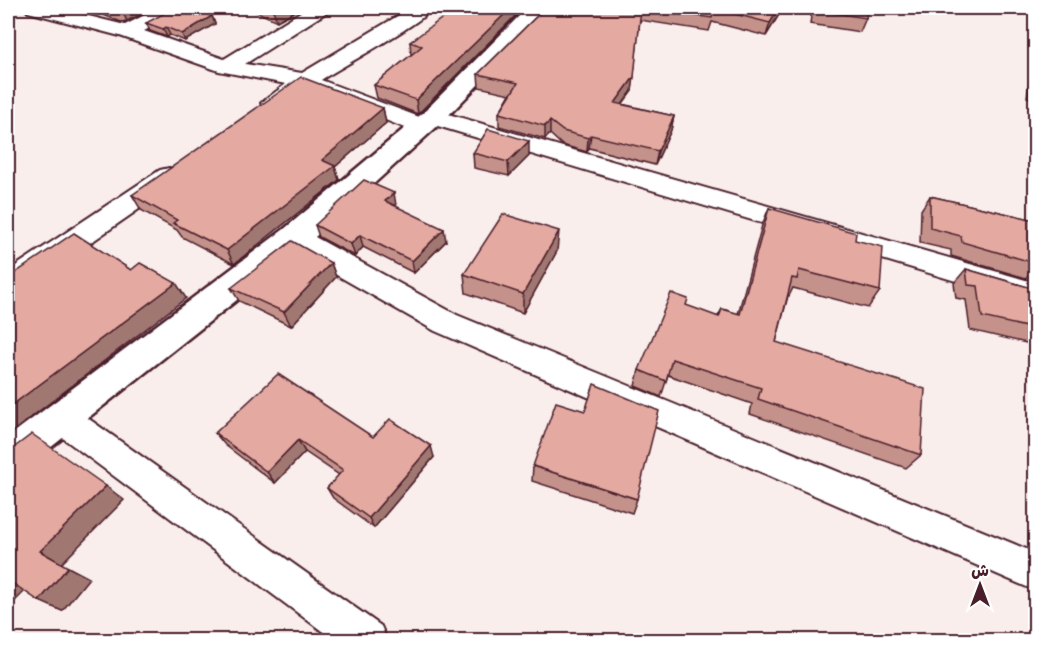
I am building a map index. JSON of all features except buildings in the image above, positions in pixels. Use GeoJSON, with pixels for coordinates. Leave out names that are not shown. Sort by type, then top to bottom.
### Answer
{"type":"FeatureCollection","features":[{"type":"Feature","properties":{"kind":"street"},"geometry":{"type":"LineString","coordinates":[[35,8],[127,32],[226,67],[303,80],[427,121],[1035,294]]}},
{"type":"Feature","properties":{"kind":"street"},"geometry":{"type":"LineString","coordinates":[[127,32],[173,8]]}},
{"type":"Feature","properties":{"kind":"street"},"geometry":{"type":"LineString","coordinates":[[226,67],[320,8]]}},
{"type":"Feature","properties":{"kind":"street"},"geometry":{"type":"LineString","coordinates":[[257,113],[303,80],[381,36],[423,8]]}},
{"type":"Feature","properties":{"kind":"street"},"geometry":{"type":"LineString","coordinates":[[8,459],[294,238],[427,121],[531,17],[546,8]]}},
{"type":"Feature","properties":{"kind":"street"},"geometry":{"type":"LineString","coordinates":[[8,285],[191,159]]}},
{"type":"Feature","properties":{"kind":"street"},"geometry":{"type":"LineString","coordinates":[[294,238],[446,324],[1035,572]]}},
{"type":"Feature","properties":{"kind":"street"},"geometry":{"type":"LineString","coordinates":[[60,417],[367,640]]}}]}
